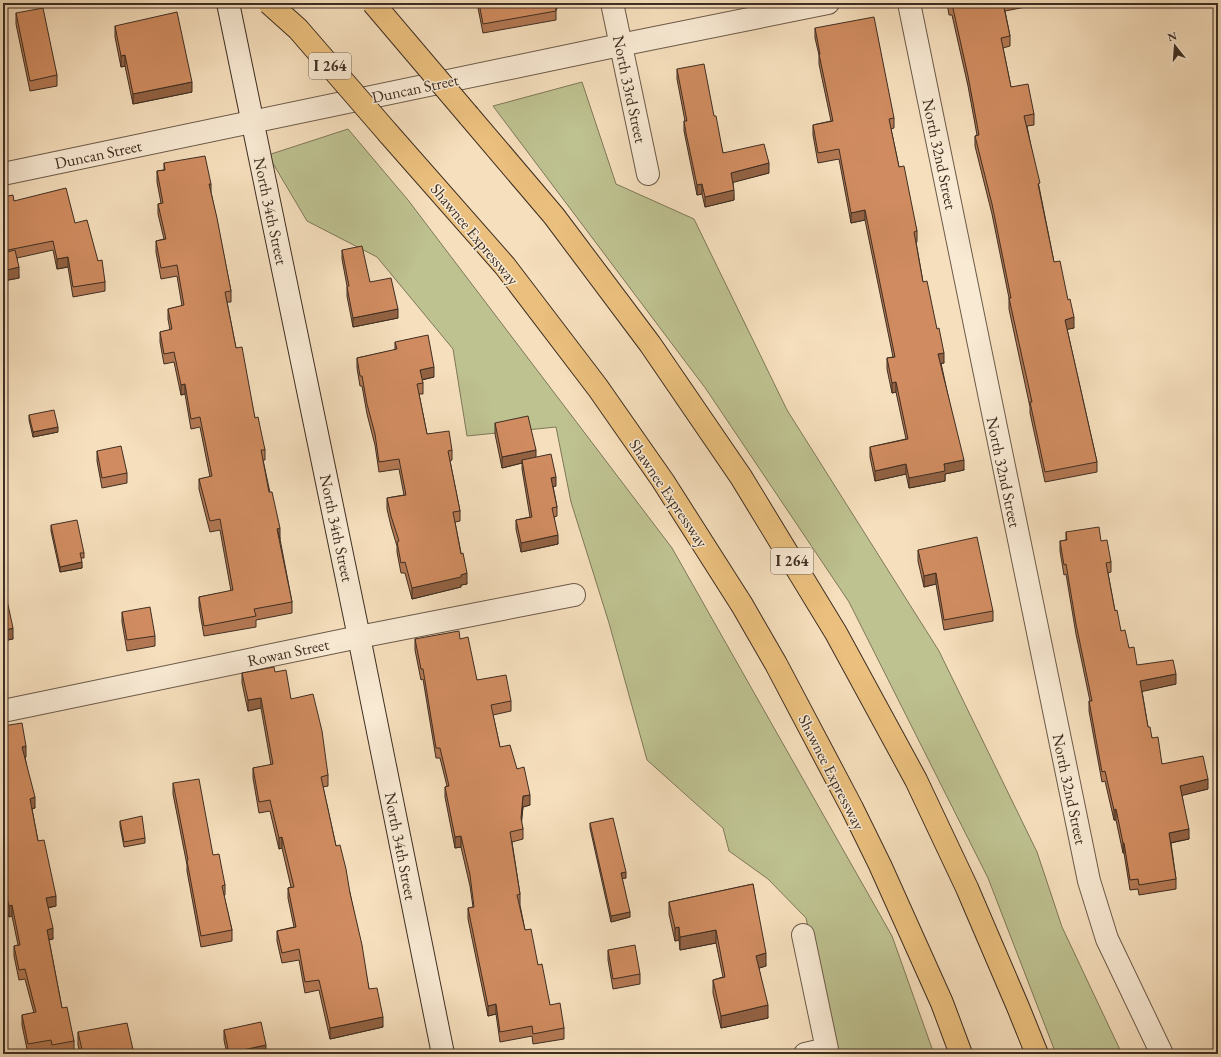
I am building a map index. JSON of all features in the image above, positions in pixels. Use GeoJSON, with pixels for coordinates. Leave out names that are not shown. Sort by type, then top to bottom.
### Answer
{"type":"FeatureCollection","features":[{"type":"Feature","properties":{"kind":"highway","name":"Shawnee Expressway"},"geometry":{"type":"LineString","coordinates":[[269,3],[298,29],[505,266],[598,388],[663,481],[742,605],[776,664],[852,808],[880,865],[942,1003],[961,1054]]}},
{"type":"Feature","properties":{"kind":"highway","name":"I 264"},"geometry":{"type":"LineString","coordinates":[[373,3],[554,216],[650,344],[741,477],[836,633],[916,780],[967,888],[1037,1054]]}},
{"type":"Feature","properties":{"kind":"street","name":"North 34th Street"},"geometry":{"type":"LineString","coordinates":[[228,3],[444,1054]]}},
{"type":"Feature","properties":{"kind":"street","name":"North 33rd Street"},"geometry":{"type":"LineString","coordinates":[[612,3],[648,174]]}},
{"type":"Feature","properties":{"kind":"street","name":"Duncan Street"},"geometry":{"type":"LineString","coordinates":[[3,174],[828,3]]}},
{"type":"Feature","properties":{"kind":"street","name":"North 32nd Street"},"geometry":{"type":"LineString","coordinates":[[909,3],[1089,881],[1107,938],[1162,1054]]}},
{"type":"Feature","properties":{"kind":"street","name":"Rowan Street"},"geometry":{"type":"LineString","coordinates":[[3,710],[359,637],[574,595]]}},
{"type":"Feature","properties":{"kind":"street"},"geometry":{"type":"LineString","coordinates":[[803,935],[828,1052],[805,1054]]}},
{"type":"Feature","properties":{"kind":"green space"},"geometry":{"type":"Polygon","coordinates":[[[582,82],[616,184],[694,219],[787,410],[939,651],[1037,852],[1062,927],[1122,1054],[1056,1054],[988,878],[849,602],[706,389],[493,106],[582,82]]]}},
{"type":"Feature","properties":{"kind":"green space"},"geometry":{"type":"Polygon","coordinates":[[[348,129],[408,200],[672,548],[892,936],[934,1054],[836,1054],[806,918],[768,879],[729,851],[723,828],[647,760],[609,623],[571,502],[556,427],[467,436],[453,349],[377,257],[307,221],[268,155],[348,129]]]}},
{"type":"Feature","properties":{"kind":"building"},"geometry":{"type":"Polygon","coordinates":[[[479,3],[555,3],[556,11],[483,24],[479,3]]]}},
{"type":"Feature","properties":{"kind":"building"},"geometry":{"type":"Polygon","coordinates":[[[949,3],[1003,3],[1010,36],[1001,38],[1011,87],[1028,84],[1034,114],[1024,116],[1040,183],[1038,184],[1054,262],[1060,261],[1068,300],[1070,299],[1074,317],[1065,320],[1097,462],[1045,472],[1030,402],[1032,402],[1009,298],[1011,298],[992,204],[975,136],[979,135],[968,76],[952,4],[949,5],[949,3]]]}},
{"type":"Feature","properties":{"kind":"building"},"geometry":{"type":"Polygon","coordinates":[[[43,8],[57,75],[30,81],[16,13],[43,8]]]}},
{"type":"Feature","properties":{"kind":"building"},"geometry":{"type":"Polygon","coordinates":[[[177,12],[192,82],[133,94],[125,55],[121,56],[115,26],[177,12]]]}},
{"type":"Feature","properties":{"kind":"building"},"geometry":{"type":"Polygon","coordinates":[[[874,17],[894,118],[889,119],[899,167],[904,166],[917,231],[914,232],[923,282],[927,281],[937,329],[939,328],[944,353],[938,354],[964,460],[944,464],[945,471],[909,478],[906,464],[875,471],[870,447],[908,439],[896,382],[892,383],[887,358],[895,357],[865,210],[851,213],[839,149],[818,153],[813,125],[833,121],[815,28],[874,17]]]}},
{"type":"Feature","properties":{"kind":"building"},"geometry":{"type":"Polygon","coordinates":[[[704,64],[723,153],[764,144],[769,163],[731,173],[734,190],[705,197],[702,184],[697,185],[686,133],[684,121],[687,121],[677,69],[704,64]]]}},
{"type":"Feature","properties":{"kind":"building"},"geometry":{"type":"Polygon","coordinates":[[[205,156],[211,184],[209,184],[231,291],[225,292],[236,348],[242,347],[255,418],[258,417],[265,450],[261,450],[269,492],[272,492],[280,528],[277,529],[292,602],[254,609],[256,616],[204,626],[199,597],[233,590],[220,519],[210,521],[199,479],[212,476],[200,417],[191,419],[185,384],[181,385],[174,352],[164,354],[160,332],[172,329],[168,309],[184,305],[177,265],[161,268],[156,241],[166,239],[158,204],[163,203],[157,171],[165,170],[164,163],[205,156]]]}},
{"type":"Feature","properties":{"kind":"building"},"geometry":{"type":"Polygon","coordinates":[[[66,188],[75,223],[87,220],[98,261],[102,260],[105,282],[73,287],[68,257],[57,259],[53,241],[3,251],[3,197],[13,195],[14,201],[66,188]]]}},
{"type":"Feature","properties":{"kind":"building"},"geometry":{"type":"Polygon","coordinates":[[[362,246],[370,282],[391,278],[398,309],[353,318],[342,250],[362,246]]]}},
{"type":"Feature","properties":{"kind":"building"},"geometry":{"type":"Polygon","coordinates":[[[15,250],[19,267],[3,271],[3,253],[15,250]]]}},
{"type":"Feature","properties":{"kind":"building"},"geometry":{"type":"Polygon","coordinates":[[[428,335],[434,367],[420,370],[423,383],[417,384],[427,434],[449,431],[452,450],[448,451],[460,511],[453,512],[461,554],[463,553],[467,573],[461,575],[461,577],[412,588],[405,562],[401,563],[397,542],[399,541],[387,498],[406,495],[399,459],[379,462],[375,434],[367,404],[362,376],[360,376],[357,358],[397,349],[395,342],[428,335]]]}},
{"type":"Feature","properties":{"kind":"building"},"geometry":{"type":"Polygon","coordinates":[[[54,410],[58,427],[33,432],[29,415],[54,410]]]}},
{"type":"Feature","properties":{"kind":"building"},"geometry":{"type":"Polygon","coordinates":[[[528,416],[536,450],[502,457],[495,423],[528,416]]]}},
{"type":"Feature","properties":{"kind":"building"},"geometry":{"type":"Polygon","coordinates":[[[121,446],[127,473],[102,478],[97,451],[121,446]]]}},
{"type":"Feature","properties":{"kind":"building"},"geometry":{"type":"Polygon","coordinates":[[[551,454],[556,477],[551,478],[557,507],[552,508],[558,535],[521,543],[516,520],[532,517],[522,460],[551,454]]]}},
{"type":"Feature","properties":{"kind":"building"},"geometry":{"type":"Polygon","coordinates":[[[77,520],[84,553],[80,553],[82,562],[60,567],[51,525],[77,520]]]}},
{"type":"Feature","properties":{"kind":"building"},"geometry":{"type":"Polygon","coordinates":[[[1099,527],[1101,541],[1107,540],[1111,562],[1106,563],[1115,611],[1117,610],[1121,631],[1125,630],[1129,648],[1134,647],[1137,665],[1173,660],[1176,674],[1140,681],[1148,727],[1150,727],[1152,738],[1158,737],[1162,764],[1203,756],[1208,779],[1180,786],[1189,829],[1169,833],[1176,879],[1139,885],[1138,879],[1130,880],[1124,843],[1116,809],[1114,810],[1105,771],[1102,772],[1089,701],[1092,701],[1076,624],[1066,564],[1064,565],[1060,541],[1067,540],[1066,532],[1099,527]]]}},
{"type":"Feature","properties":{"kind":"building"},"geometry":{"type":"Polygon","coordinates":[[[977,537],[993,611],[944,620],[936,573],[924,576],[918,550],[977,537]]]}},
{"type":"Feature","properties":{"kind":"building"},"geometry":{"type":"Polygon","coordinates":[[[3,562],[7,580],[3,581],[3,562]]]}},
{"type":"Feature","properties":{"kind":"building"},"geometry":{"type":"Polygon","coordinates":[[[3,582],[13,628],[3,631],[3,582]]]}},
{"type":"Feature","properties":{"kind":"building"},"geometry":{"type":"Polygon","coordinates":[[[150,607],[155,636],[127,640],[122,612],[150,607]]]}},
{"type":"Feature","properties":{"kind":"building"},"geometry":{"type":"Polygon","coordinates":[[[459,631],[460,639],[468,637],[477,680],[506,675],[511,701],[491,705],[500,747],[510,745],[517,769],[524,767],[530,795],[523,796],[521,818],[523,829],[510,832],[520,894],[517,895],[525,930],[531,929],[538,965],[542,964],[550,1005],[560,1003],[564,1028],[533,1034],[532,1026],[500,1032],[496,1004],[488,1006],[468,908],[474,907],[470,875],[461,836],[455,837],[445,787],[449,786],[440,748],[436,748],[423,669],[421,669],[415,639],[459,631]]]}},
{"type":"Feature","properties":{"kind":"building"},"geometry":{"type":"Polygon","coordinates":[[[274,667],[275,672],[286,670],[291,699],[313,694],[322,731],[328,775],[321,777],[336,846],[340,845],[346,869],[362,945],[369,989],[377,988],[383,1017],[330,1028],[319,980],[305,982],[299,949],[282,953],[277,931],[296,927],[288,888],[294,887],[282,837],[279,838],[270,800],[259,802],[253,768],[273,764],[261,698],[248,700],[242,673],[274,667]]]}},
{"type":"Feature","properties":{"kind":"building"},"geometry":{"type":"Polygon","coordinates":[[[22,723],[26,746],[22,747],[35,797],[30,799],[38,841],[44,840],[56,896],[46,898],[53,928],[47,930],[62,1008],[67,1007],[74,1041],[52,1045],[51,1040],[28,1044],[22,1015],[36,1012],[25,969],[19,970],[14,946],[20,945],[12,905],[9,906],[6,894],[3,895],[3,726],[22,723]]]}},
{"type":"Feature","properties":{"kind":"building"},"geometry":{"type":"Polygon","coordinates":[[[199,779],[213,855],[219,854],[225,885],[222,886],[232,930],[201,936],[173,783],[199,779]]]}},
{"type":"Feature","properties":{"kind":"building"},"geometry":{"type":"Polygon","coordinates":[[[142,816],[145,838],[124,842],[120,821],[142,816]]]}},
{"type":"Feature","properties":{"kind":"building"},"geometry":{"type":"Polygon","coordinates":[[[613,818],[626,872],[621,873],[630,912],[611,916],[590,823],[613,818]]]}},
{"type":"Feature","properties":{"kind":"building"},"geometry":{"type":"Polygon","coordinates":[[[753,884],[766,953],[756,956],[768,1005],[721,1016],[713,980],[725,977],[716,930],[680,937],[679,927],[675,928],[669,902],[753,884]]]}},
{"type":"Feature","properties":{"kind":"building"},"geometry":{"type":"Polygon","coordinates":[[[635,945],[640,974],[613,979],[608,950],[635,945]]]}},
{"type":"Feature","properties":{"kind":"building"},"geometry":{"type":"Polygon","coordinates":[[[261,1022],[266,1045],[229,1053],[224,1030],[261,1022]]]}},
{"type":"Feature","properties":{"kind":"building"},"geometry":{"type":"Polygon","coordinates":[[[127,1023],[134,1054],[83,1054],[78,1032],[127,1023]]]}}]}
